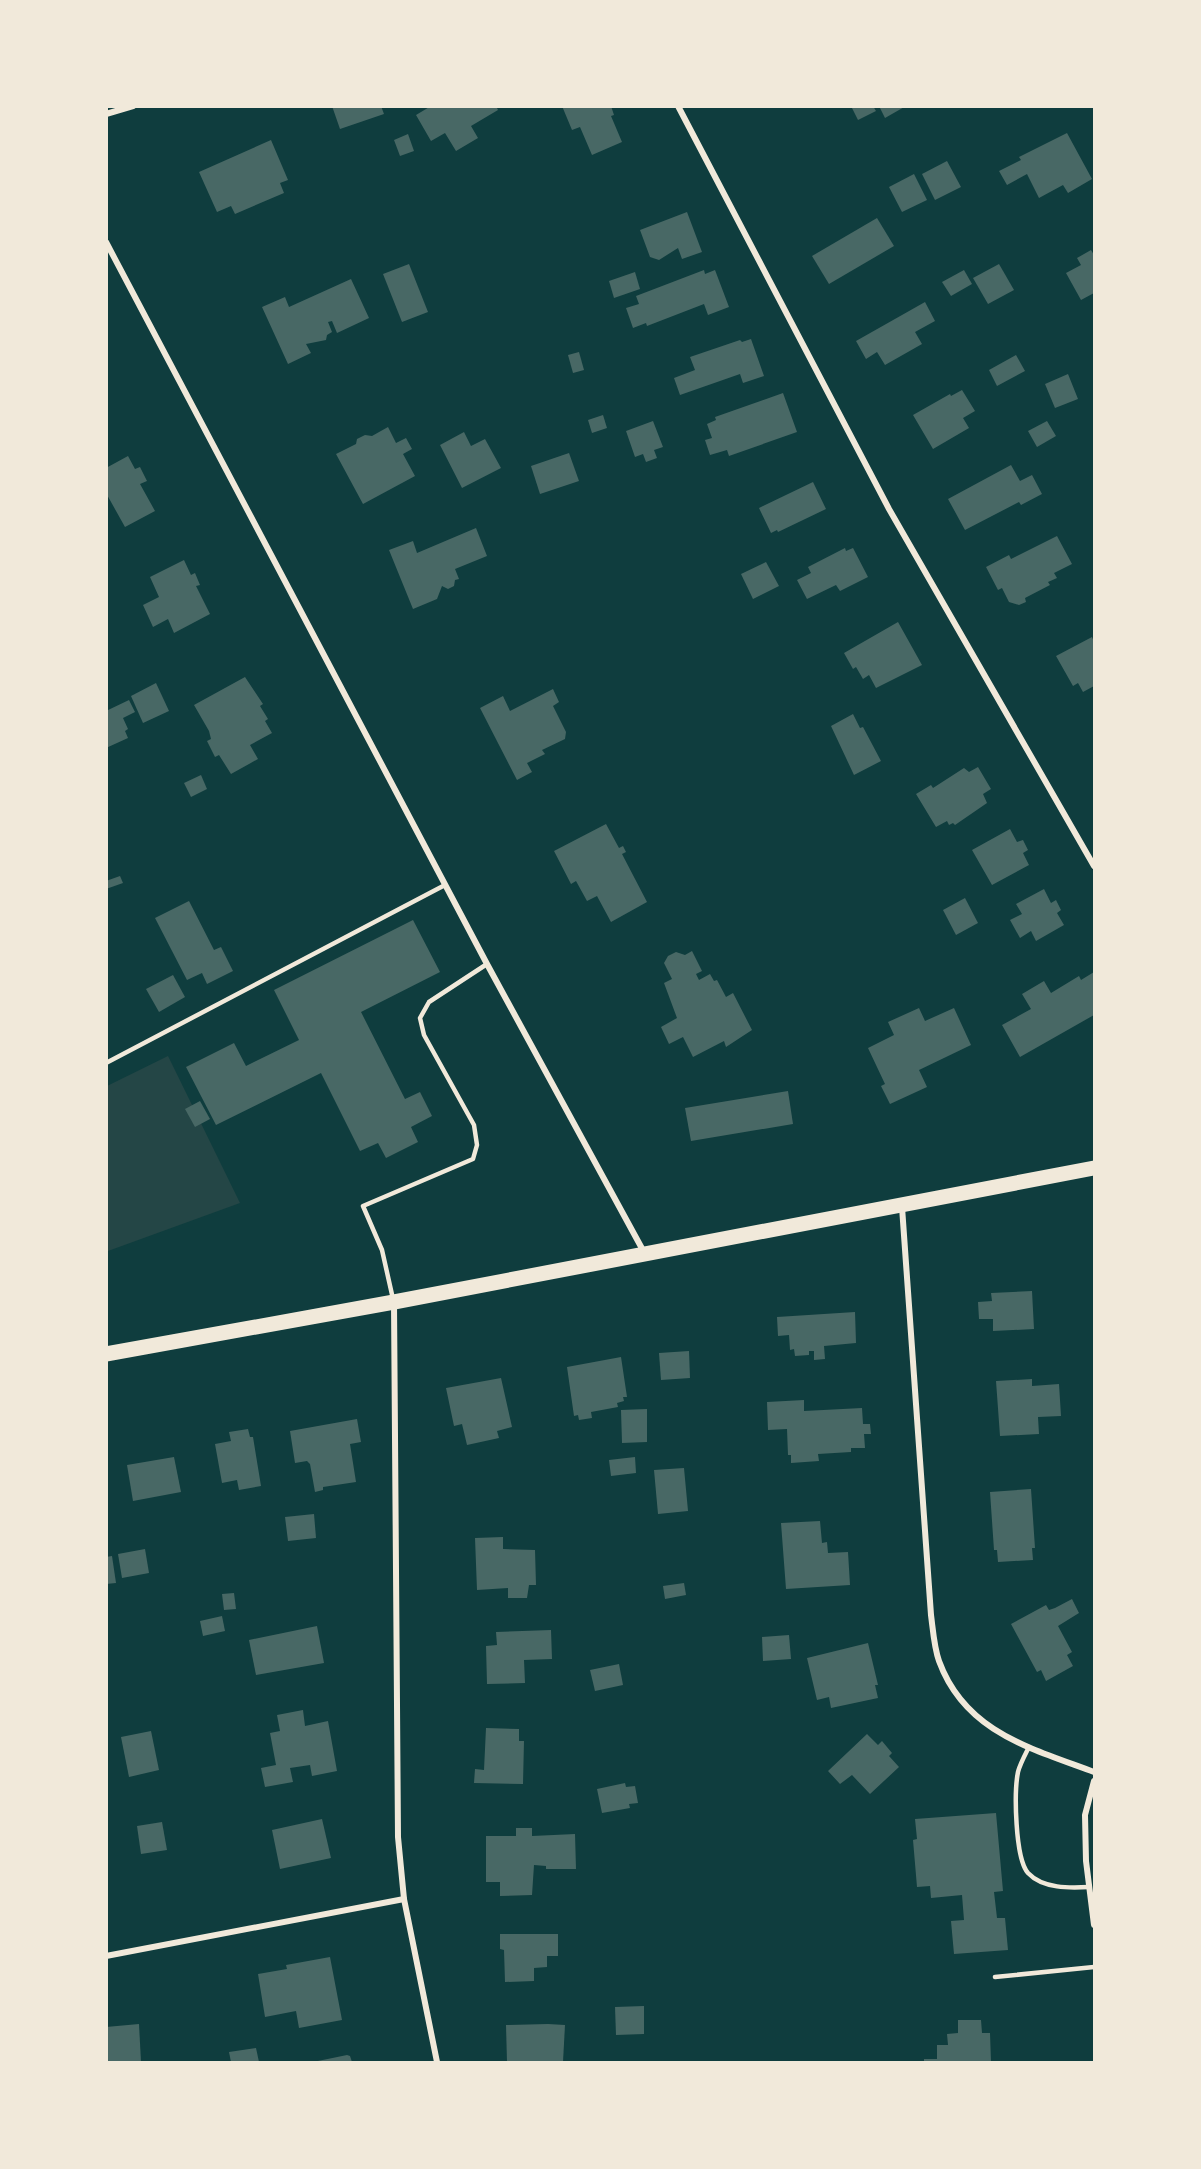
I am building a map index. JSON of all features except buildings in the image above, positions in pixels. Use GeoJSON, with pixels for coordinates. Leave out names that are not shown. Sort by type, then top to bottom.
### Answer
{"type":"FeatureCollection","features":[{"type":"Feature","properties":{"kind":"main road"},"geometry":{"type":"LineString","coordinates":[[106,1354],[394,1302],[902,1203],[1095,1168]]}},
{"type":"Feature","properties":{"kind":"street"},"geometry":{"type":"LineString","coordinates":[[106,114],[133,106]]}},
{"type":"Feature","properties":{"kind":"street"},"geometry":{"type":"LineString","coordinates":[[678,106],[889,509],[1095,866]]}},
{"type":"Feature","properties":{"kind":"street"},"geometry":{"type":"LineString","coordinates":[[106,242],[486,964],[646,1254]]}},
{"type":"Feature","properties":{"kind":"street"},"geometry":{"type":"LineString","coordinates":[[902,1203],[931,1615],[938,1658],[951,1688],[971,1712],[998,1733],[1095,1772]]}},
{"type":"Feature","properties":{"kind":"street"},"geometry":{"type":"LineString","coordinates":[[394,1302],[398,1837],[404,1899],[437,2062]]}},
{"type":"Feature","properties":{"kind":"street"},"geometry":{"type":"LineString","coordinates":[[1095,1781],[1084,1815],[1089,1887],[1095,1925]]}},
{"type":"Feature","properties":{"kind":"street"},"geometry":{"type":"LineString","coordinates":[[106,1956],[404,1899]]}},
{"type":"Feature","properties":{"kind":"lane"},"geometry":{"type":"LineString","coordinates":[[106,1063],[445,885]]}},
{"type":"Feature","properties":{"kind":"lane"},"geometry":{"type":"LineString","coordinates":[[394,1302],[382,1250],[363,1206],[473,1159],[477,1145],[474,1125],[424,1035],[420,1018],[429,1002],[486,964]]}},
{"type":"Feature","properties":{"kind":"lane"},"geometry":{"type":"LineString","coordinates":[[1029,1747],[1018,1771],[1016,1797],[1021,1855],[1028,1872],[1043,1882],[1065,1888],[1089,1887]]}},
{"type":"Feature","properties":{"kind":"lane"},"geometry":{"type":"LineString","coordinates":[[995,1977],[1095,1967]]}},
{"type":"Feature","properties":{"kind":"shaded area"},"geometry":{"type":"Polygon","coordinates":[[[168,1056],[240,1203],[108,1251],[107,1086],[168,1056]]]}}]}
